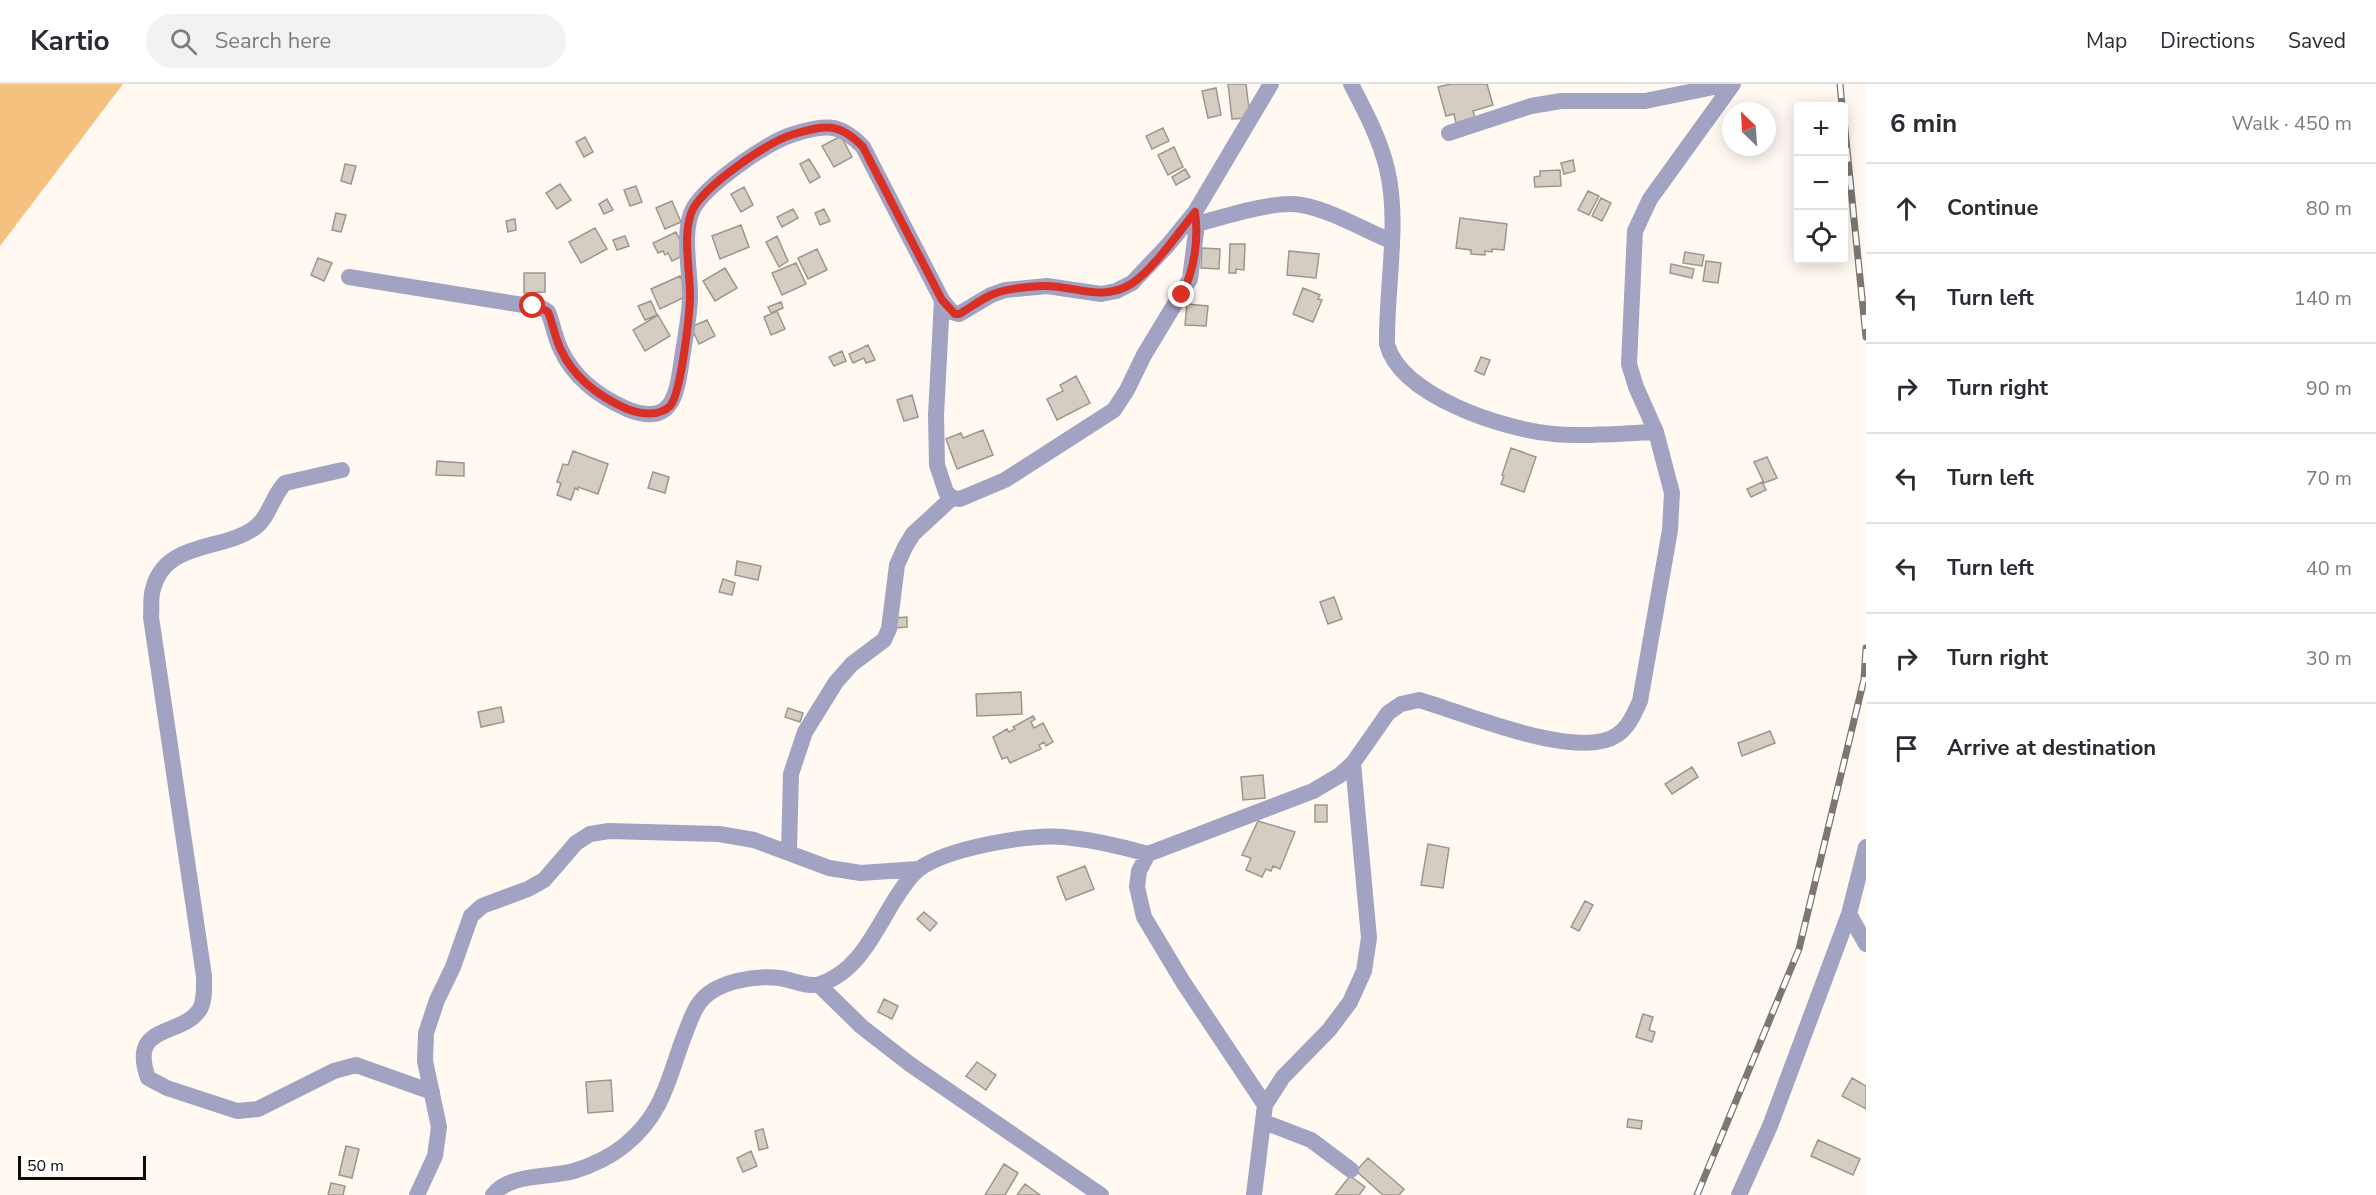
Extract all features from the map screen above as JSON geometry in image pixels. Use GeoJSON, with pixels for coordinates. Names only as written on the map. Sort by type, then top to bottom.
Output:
{"type":"FeatureCollection","features":[{"type":"Feature","properties":{"kind":"street"},"geometry":{"type":"LineString","coordinates":[[350,277],[542,308],[551,320],[562,352],[576,376],[607,399],[641,413],[654,414],[670,406],[677,392],[690,299],[688,227],[693,210],[702,197],[755,152],[781,138],[828,127],[849,132],[863,147],[942,300],[952,312],[959,314],[991,295],[1005,290],[1047,286],[1101,294],[1132,284],[1196,218],[1271,84]]}},
{"type":"Feature","properties":{"kind":"street"},"geometry":{"type":"LineString","coordinates":[[1351,84],[1370,120],[1387,169],[1392,205],[1387,344],[1389,356],[1416,384],[1444,402],[1504,424],[1553,434],[1656,432]]}},
{"type":"Feature","properties":{"kind":"street"},"geometry":{"type":"LineString","coordinates":[[1449,133],[1531,106],[1562,101],[1645,101],[1731,84]]}},
{"type":"Feature","properties":{"kind":"street"},"geometry":{"type":"LineString","coordinates":[[819,985],[842,972],[864,950],[904,886],[918,869],[943,856],[1004,842],[1061,837],[1107,843],[1148,854],[1313,791],[1340,776],[1353,763],[1388,713],[1401,704],[1419,700],[1527,735],[1556,740],[1597,741],[1616,736],[1629,724],[1640,701],[1670,530],[1672,493],[1656,432],[1636,387],[1629,364],[1635,231],[1650,199],[1731,84]]}},
{"type":"Feature","properties":{"kind":"street"},"geometry":{"type":"LineString","coordinates":[[1196,218],[1299,204],[1319,210],[1391,241]]}},
{"type":"Feature","properties":{"kind":"street"},"geometry":{"type":"LineString","coordinates":[[942,300],[936,415],[937,465],[946,492],[952,498],[960,499],[1005,480],[1114,410],[1128,390],[1144,355],[1190,279],[1196,218]]}},
{"type":"Feature","properties":{"kind":"street"},"geometry":{"type":"LineString","coordinates":[[342,470],[285,483],[254,529],[234,538],[182,554],[164,568],[153,589],[151,617],[204,976],[201,1008],[191,1017],[159,1033],[146,1044],[143,1063],[148,1078],[167,1088],[237,1111],[258,1109],[334,1071],[356,1065],[432,1092]]}},
{"type":"Feature","properties":{"kind":"street"},"geometry":{"type":"LineString","coordinates":[[789,851],[791,774],[805,732],[836,682],[852,664],[884,640],[889,629],[897,565],[905,547],[913,534],[952,498]]}},
{"type":"Feature","properties":{"kind":"street"},"geometry":{"type":"LineString","coordinates":[[1254,1195],[1264,1114],[1283,1077],[1329,1030],[1350,1002],[1364,971],[1369,938],[1353,763]]}},
{"type":"Feature","properties":{"kind":"street"},"geometry":{"type":"LineString","coordinates":[[417,1195],[435,1156],[439,1127],[425,1061],[426,1034],[437,1000],[453,966],[471,916],[482,906],[528,889],[544,880],[576,843],[590,834],[609,831],[719,834],[754,840],[789,851],[829,868],[861,873],[918,869]]}},
{"type":"Feature","properties":{"kind":"street"},"geometry":{"type":"LineString","coordinates":[[1739,1195],[1770,1126],[1850,914],[1866,847]]}},
{"type":"Feature","properties":{"kind":"street"},"geometry":{"type":"LineString","coordinates":[[1148,854],[1139,871],[1137,887],[1144,917],[1264,1114],[1311,1140],[1351,1170]]}},
{"type":"Feature","properties":{"kind":"street"},"geometry":{"type":"LineString","coordinates":[[1850,914],[1866,944]]}},
{"type":"Feature","properties":{"kind":"street"},"geometry":{"type":"LineString","coordinates":[[493,1195],[508,1184],[520,1180],[576,1171],[624,1146],[640,1132],[658,1109],[700,1001],[713,990],[759,978],[779,978],[819,985],[862,1027],[911,1065],[1101,1195]]}},
{"type":"Feature","properties":{"kind":"shaded area"},"geometry":{"type":"Polygon","coordinates":[[[0,84],[123,84],[0,246],[0,84]]]}},
{"type":"Feature","properties":{"kind":"building"},"geometry":{"type":"Polygon","coordinates":[[[1228,84],[1246,84],[1250,118],[1232,119],[1228,84]]]}},
{"type":"Feature","properties":{"kind":"building"},"geometry":{"type":"Polygon","coordinates":[[[1451,84],[1487,84],[1493,105],[1473,111],[1475,117],[1456,123],[1454,114],[1446,116],[1438,87],[1451,84]]]}},
{"type":"Feature","properties":{"kind":"building"},"geometry":{"type":"Polygon","coordinates":[[[1216,88],[1221,115],[1208,118],[1202,91],[1216,88]]]}},
{"type":"Feature","properties":{"kind":"building"},"geometry":{"type":"Polygon","coordinates":[[[1163,128],[1169,141],[1152,149],[1146,136],[1163,128]]]}},
{"type":"Feature","properties":{"kind":"building"},"geometry":{"type":"Polygon","coordinates":[[[841,136],[852,157],[834,167],[822,146],[841,136]]]}},
{"type":"Feature","properties":{"kind":"building"},"geometry":{"type":"Polygon","coordinates":[[[585,137],[593,152],[584,157],[576,142],[585,137]]]}},
{"type":"Feature","properties":{"kind":"building"},"geometry":{"type":"Polygon","coordinates":[[[1174,147],[1183,167],[1168,175],[1158,155],[1174,147]]]}},
{"type":"Feature","properties":{"kind":"building"},"geometry":{"type":"Polygon","coordinates":[[[809,159],[820,177],[810,183],[800,164],[809,159]]]}},
{"type":"Feature","properties":{"kind":"building"},"geometry":{"type":"Polygon","coordinates":[[[1573,160],[1575,171],[1564,174],[1561,163],[1573,160]]]}},
{"type":"Feature","properties":{"kind":"building"},"geometry":{"type":"Polygon","coordinates":[[[345,164],[356,166],[351,184],[341,181],[345,164]]]}},
{"type":"Feature","properties":{"kind":"building"},"geometry":{"type":"Polygon","coordinates":[[[1185,169],[1190,177],[1176,185],[1172,177],[1185,169]]]}},
{"type":"Feature","properties":{"kind":"building"},"geometry":{"type":"Polygon","coordinates":[[[1560,170],[1561,186],[1535,187],[1534,177],[1540,176],[1540,171],[1560,170]]]}},
{"type":"Feature","properties":{"kind":"building"},"geometry":{"type":"Polygon","coordinates":[[[560,184],[571,200],[557,209],[546,193],[560,184]]]}},
{"type":"Feature","properties":{"kind":"building"},"geometry":{"type":"Polygon","coordinates":[[[636,186],[642,202],[630,206],[624,190],[636,186]]]}},
{"type":"Feature","properties":{"kind":"building"},"geometry":{"type":"Polygon","coordinates":[[[744,187],[753,205],[741,212],[731,194],[744,187]]]}},
{"type":"Feature","properties":{"kind":"building"},"geometry":{"type":"Polygon","coordinates":[[[1588,191],[1599,196],[1589,215],[1578,210],[1588,191]]]}},
{"type":"Feature","properties":{"kind":"building"},"geometry":{"type":"Polygon","coordinates":[[[1601,198],[1611,203],[1602,221],[1592,216],[1601,198]]]}},
{"type":"Feature","properties":{"kind":"building"},"geometry":{"type":"Polygon","coordinates":[[[607,199],[613,210],[604,214],[599,204],[607,199]]]}},
{"type":"Feature","properties":{"kind":"building"},"geometry":{"type":"Polygon","coordinates":[[[672,201],[681,222],[665,229],[656,208],[672,201]]]}},
{"type":"Feature","properties":{"kind":"building"},"geometry":{"type":"Polygon","coordinates":[[[793,209],[798,218],[782,227],[777,217],[793,209]]]}},
{"type":"Feature","properties":{"kind":"building"},"geometry":{"type":"Polygon","coordinates":[[[824,209],[830,221],[820,225],[815,213],[824,209]]]}},
{"type":"Feature","properties":{"kind":"building"},"geometry":{"type":"Polygon","coordinates":[[[336,213],[346,215],[341,232],[332,230],[336,213]]]}},
{"type":"Feature","properties":{"kind":"building"},"geometry":{"type":"Polygon","coordinates":[[[1460,218],[1507,224],[1504,250],[1492,249],[1492,252],[1485,251],[1485,255],[1471,254],[1471,250],[1456,248],[1460,218]]]}},
{"type":"Feature","properties":{"kind":"building"},"geometry":{"type":"Polygon","coordinates":[[[515,219],[516,230],[508,232],[506,221],[515,219]]]}},
{"type":"Feature","properties":{"kind":"building"},"geometry":{"type":"Polygon","coordinates":[[[741,225],[749,247],[720,259],[712,236],[741,225]]]}},
{"type":"Feature","properties":{"kind":"building"},"geometry":{"type":"Polygon","coordinates":[[[595,228],[607,249],[581,263],[569,242],[595,228]]]}},
{"type":"Feature","properties":{"kind":"building"},"geometry":{"type":"Polygon","coordinates":[[[676,232],[687,254],[672,261],[668,253],[665,255],[663,251],[658,253],[653,243],[676,232]]]}},
{"type":"Feature","properties":{"kind":"building"},"geometry":{"type":"Polygon","coordinates":[[[625,236],[629,246],[617,250],[613,240],[625,236]]]}},
{"type":"Feature","properties":{"kind":"building"},"geometry":{"type":"Polygon","coordinates":[[[777,236],[788,261],[779,267],[766,242],[777,236]]]}},
{"type":"Feature","properties":{"kind":"building"},"geometry":{"type":"Polygon","coordinates":[[[1230,244],[1245,244],[1244,270],[1236,269],[1236,273],[1229,273],[1230,244]]]}},
{"type":"Feature","properties":{"kind":"building"},"geometry":{"type":"Polygon","coordinates":[[[1202,248],[1220,249],[1219,269],[1201,268],[1202,248]]]}},
{"type":"Feature","properties":{"kind":"building"},"geometry":{"type":"Polygon","coordinates":[[[817,249],[827,270],[808,279],[798,258],[817,249]]]}},
{"type":"Feature","properties":{"kind":"building"},"geometry":{"type":"Polygon","coordinates":[[[1289,251],[1319,254],[1316,278],[1287,275],[1289,251]]]}},
{"type":"Feature","properties":{"kind":"building"},"geometry":{"type":"Polygon","coordinates":[[[1685,252],[1704,255],[1702,266],[1683,263],[1685,252]]]}},
{"type":"Feature","properties":{"kind":"building"},"geometry":{"type":"Polygon","coordinates":[[[318,258],[332,263],[324,281],[311,275],[318,258]]]}},
{"type":"Feature","properties":{"kind":"building"},"geometry":{"type":"Polygon","coordinates":[[[1706,261],[1721,263],[1718,283],[1703,281],[1706,261]]]}},
{"type":"Feature","properties":{"kind":"building"},"geometry":{"type":"Polygon","coordinates":[[[796,263],[806,284],[782,295],[772,273],[796,263]]]}},
{"type":"Feature","properties":{"kind":"building"},"geometry":{"type":"Polygon","coordinates":[[[1671,264],[1694,269],[1692,278],[1670,273],[1671,264]]]}},
{"type":"Feature","properties":{"kind":"building"},"geometry":{"type":"Polygon","coordinates":[[[725,268],[737,288],[715,301],[703,281],[725,268]]]}},
{"type":"Feature","properties":{"kind":"building"},"geometry":{"type":"Polygon","coordinates":[[[524,273],[545,273],[545,292],[524,293],[524,273]]]}},
{"type":"Feature","properties":{"kind":"building"},"geometry":{"type":"Polygon","coordinates":[[[680,276],[689,295],[660,309],[651,289],[680,276]]]}},
{"type":"Feature","properties":{"kind":"building"},"geometry":{"type":"Polygon","coordinates":[[[1303,288],[1320,295],[1318,299],[1322,300],[1313,322],[1293,314],[1303,288]]]}},
{"type":"Feature","properties":{"kind":"building"},"geometry":{"type":"Polygon","coordinates":[[[651,301],[657,315],[645,320],[638,306],[651,301]]]}},
{"type":"Feature","properties":{"kind":"building"},"geometry":{"type":"Polygon","coordinates":[[[781,302],[783,308],[771,313],[768,307],[781,302]]]}},
{"type":"Feature","properties":{"kind":"building"},"geometry":{"type":"Polygon","coordinates":[[[1187,304],[1208,306],[1206,326],[1185,325],[1187,304]]]}},
{"type":"Feature","properties":{"kind":"building"},"geometry":{"type":"Polygon","coordinates":[[[777,311],[785,329],[771,335],[764,317],[777,311]]]}},
{"type":"Feature","properties":{"kind":"building"},"geometry":{"type":"Polygon","coordinates":[[[658,315],[670,336],[645,351],[633,330],[658,315]]]}},
{"type":"Feature","properties":{"kind":"building"},"geometry":{"type":"Polygon","coordinates":[[[707,320],[715,336],[699,344],[691,327],[707,320]]]}},
{"type":"Feature","properties":{"kind":"building"},"geometry":{"type":"Polygon","coordinates":[[[868,345],[875,360],[866,363],[864,358],[853,363],[849,354],[868,345]]]}},
{"type":"Feature","properties":{"kind":"building"},"geometry":{"type":"Polygon","coordinates":[[[842,351],[846,361],[834,366],[829,357],[842,351]]]}},
{"type":"Feature","properties":{"kind":"building"},"geometry":{"type":"Polygon","coordinates":[[[1481,357],[1490,360],[1484,375],[1475,371],[1481,357]]]}},
{"type":"Feature","properties":{"kind":"building"},"geometry":{"type":"Polygon","coordinates":[[[1076,376],[1090,403],[1057,420],[1047,399],[1063,391],[1060,385],[1076,376]]]}},
{"type":"Feature","properties":{"kind":"building"},"geometry":{"type":"Polygon","coordinates":[[[912,395],[918,417],[904,421],[897,400],[912,395]]]}},
{"type":"Feature","properties":{"kind":"building"},"geometry":{"type":"Polygon","coordinates":[[[983,430],[993,455],[957,469],[946,439],[961,433],[963,438],[983,430]]]}},
{"type":"Feature","properties":{"kind":"building"},"geometry":{"type":"Polygon","coordinates":[[[1511,448],[1536,457],[1524,492],[1501,484],[1511,448]]]}},
{"type":"Feature","properties":{"kind":"building"},"geometry":{"type":"Polygon","coordinates":[[[573,451],[608,464],[598,494],[578,487],[578,490],[575,488],[571,500],[557,495],[561,483],[557,482],[563,464],[568,465],[573,451]]]}},
{"type":"Feature","properties":{"kind":"building"},"geometry":{"type":"Polygon","coordinates":[[[1767,457],[1777,478],[1764,483],[1754,462],[1767,457]]]}},
{"type":"Feature","properties":{"kind":"building"},"geometry":{"type":"Polygon","coordinates":[[[437,461],[464,463],[464,476],[436,475],[437,461]]]}},
{"type":"Feature","properties":{"kind":"building"},"geometry":{"type":"Polygon","coordinates":[[[653,472],[669,477],[665,493],[648,488],[653,472]]]}},
{"type":"Feature","properties":{"kind":"building"},"geometry":{"type":"Polygon","coordinates":[[[1762,482],[1766,490],[1751,497],[1747,489],[1762,482]]]}},
{"type":"Feature","properties":{"kind":"building"},"geometry":{"type":"Polygon","coordinates":[[[737,561],[761,566],[758,580],[735,575],[737,561]]]}},
{"type":"Feature","properties":{"kind":"building"},"geometry":{"type":"Polygon","coordinates":[[[723,579],[735,583],[732,595],[719,592],[723,579]]]}},
{"type":"Feature","properties":{"kind":"building"},"geometry":{"type":"Polygon","coordinates":[[[1334,597],[1342,619],[1328,624],[1320,602],[1334,597]]]}},
{"type":"Feature","properties":{"kind":"building"},"geometry":{"type":"Polygon","coordinates":[[[907,617],[907,627],[895,628],[895,618],[907,617]]]}},
{"type":"Feature","properties":{"kind":"building"},"geometry":{"type":"Polygon","coordinates":[[[1021,692],[1022,714],[977,716],[976,694],[1021,692]]]}},
{"type":"Feature","properties":{"kind":"building"},"geometry":{"type":"Polygon","coordinates":[[[501,707],[504,722],[481,727],[478,712],[501,707]]]}},
{"type":"Feature","properties":{"kind":"building"},"geometry":{"type":"Polygon","coordinates":[[[788,708],[803,713],[800,722],[785,717],[788,708]]]}},
{"type":"Feature","properties":{"kind":"building"},"geometry":{"type":"Polygon","coordinates":[[[1033,716],[1035,719],[1031,722],[1034,728],[1043,723],[1053,742],[1046,746],[1044,742],[1039,745],[1041,749],[1010,763],[1007,757],[1002,759],[993,737],[1007,729],[1009,732],[1015,729],[1013,727],[1033,716]]]}},
{"type":"Feature","properties":{"kind":"building"},"geometry":{"type":"Polygon","coordinates":[[[1770,731],[1775,743],[1742,756],[1738,743],[1770,731]]]}},
{"type":"Feature","properties":{"kind":"building"},"geometry":{"type":"Polygon","coordinates":[[[1692,767],[1698,777],[1672,794],[1665,784],[1692,767]]]}},
{"type":"Feature","properties":{"kind":"building"},"geometry":{"type":"Polygon","coordinates":[[[1263,775],[1265,798],[1243,800],[1241,777],[1263,775]]]}},
{"type":"Feature","properties":{"kind":"building"},"geometry":{"type":"Polygon","coordinates":[[[1315,805],[1327,805],[1327,822],[1315,822],[1315,805]]]}},
{"type":"Feature","properties":{"kind":"building"},"geometry":{"type":"Polygon","coordinates":[[[1258,821],[1295,832],[1280,869],[1273,866],[1271,871],[1266,869],[1262,877],[1246,870],[1251,858],[1242,855],[1258,821]]]}},
{"type":"Feature","properties":{"kind":"building"},"geometry":{"type":"Polygon","coordinates":[[[1428,844],[1449,848],[1443,888],[1421,885],[1428,844]]]}},
{"type":"Feature","properties":{"kind":"building"},"geometry":{"type":"Polygon","coordinates":[[[1085,866],[1094,889],[1066,900],[1057,877],[1085,866]]]}},
{"type":"Feature","properties":{"kind":"building"},"geometry":{"type":"Polygon","coordinates":[[[1585,901],[1593,905],[1579,931],[1571,927],[1585,901]]]}},
{"type":"Feature","properties":{"kind":"building"},"geometry":{"type":"Polygon","coordinates":[[[924,912],[937,923],[930,931],[917,919],[924,912]]]}},
{"type":"Feature","properties":{"kind":"building"},"geometry":{"type":"Polygon","coordinates":[[[884,999],[898,1006],[892,1019],[878,1012],[884,999]]]}},
{"type":"Feature","properties":{"kind":"building"},"geometry":{"type":"Polygon","coordinates":[[[1643,1014],[1653,1017],[1649,1030],[1655,1032],[1652,1042],[1636,1037],[1643,1014]]]}},
{"type":"Feature","properties":{"kind":"building"},"geometry":{"type":"Polygon","coordinates":[[[977,1062],[996,1075],[986,1090],[966,1076],[977,1062]]]}},
{"type":"Feature","properties":{"kind":"building"},"geometry":{"type":"Polygon","coordinates":[[[1852,1078],[1866,1086],[1866,1109],[1842,1096],[1852,1078]]]}},
{"type":"Feature","properties":{"kind":"building"},"geometry":{"type":"Polygon","coordinates":[[[611,1080],[613,1111],[588,1113],[586,1082],[611,1080]]]}},
{"type":"Feature","properties":{"kind":"building"},"geometry":{"type":"Polygon","coordinates":[[[1628,1119],[1642,1121],[1641,1129],[1627,1127],[1628,1119]]]}},
{"type":"Feature","properties":{"kind":"building"},"geometry":{"type":"Polygon","coordinates":[[[763,1129],[768,1148],[759,1150],[755,1131],[763,1129]]]}},
{"type":"Feature","properties":{"kind":"building"},"geometry":{"type":"Polygon","coordinates":[[[1818,1140],[1860,1159],[1853,1175],[1811,1156],[1818,1140]]]}},
{"type":"Feature","properties":{"kind":"building"},"geometry":{"type":"Polygon","coordinates":[[[346,1146],[359,1149],[352,1178],[339,1175],[346,1146]]]}},
{"type":"Feature","properties":{"kind":"building"},"geometry":{"type":"Polygon","coordinates":[[[751,1151],[757,1166],[743,1172],[737,1158],[751,1151]]]}},
{"type":"Feature","properties":{"kind":"building"},"geometry":{"type":"Polygon","coordinates":[[[1368,1158],[1404,1189],[1399,1195],[1383,1195],[1356,1171],[1368,1158]]]}},
{"type":"Feature","properties":{"kind":"building"},"geometry":{"type":"Polygon","coordinates":[[[1004,1164],[1018,1173],[1005,1195],[985,1195],[1004,1164]]]}},
{"type":"Feature","properties":{"kind":"building"},"geometry":{"type":"Polygon","coordinates":[[[1350,1176],[1365,1187],[1359,1195],[1335,1195],[1350,1176]]]}},
{"type":"Feature","properties":{"kind":"building"},"geometry":{"type":"Polygon","coordinates":[[[331,1183],[345,1186],[343,1195],[328,1195],[331,1183]]]}},
{"type":"Feature","properties":{"kind":"building"},"geometry":{"type":"Polygon","coordinates":[[[1025,1184],[1040,1195],[1017,1195],[1025,1184]]]}},
{"type":"Feature","properties":{"kind":"railway"},"geometry":{"type":"LineString","coordinates":[[1840,84],[1842,102]]}},
{"type":"Feature","properties":{"kind":"railway"},"geometry":{"type":"LineString","coordinates":[[1848,156],[1866,337]]}},
{"type":"Feature","properties":{"kind":"railway"},"geometry":{"type":"LineString","coordinates":[[1697,1195],[1799,949],[1864,679],[1866,648]]}},
{"type":"Feature","properties":{"kind":"route"},"geometry":{"type":"LineString","coordinates":[[533,306],[548,312],[555,336],[576,376],[607,399],[641,413],[654,414],[670,406],[677,392],[690,299],[688,227],[693,210],[702,197],[755,152],[781,138],[828,127],[849,132],[863,147],[942,300],[955,314],[1005,290],[1047,286],[1101,294],[1116,291],[1132,284],[1195,212],[1197,224],[1194,258],[1190,279],[1182,295]]}}]}
